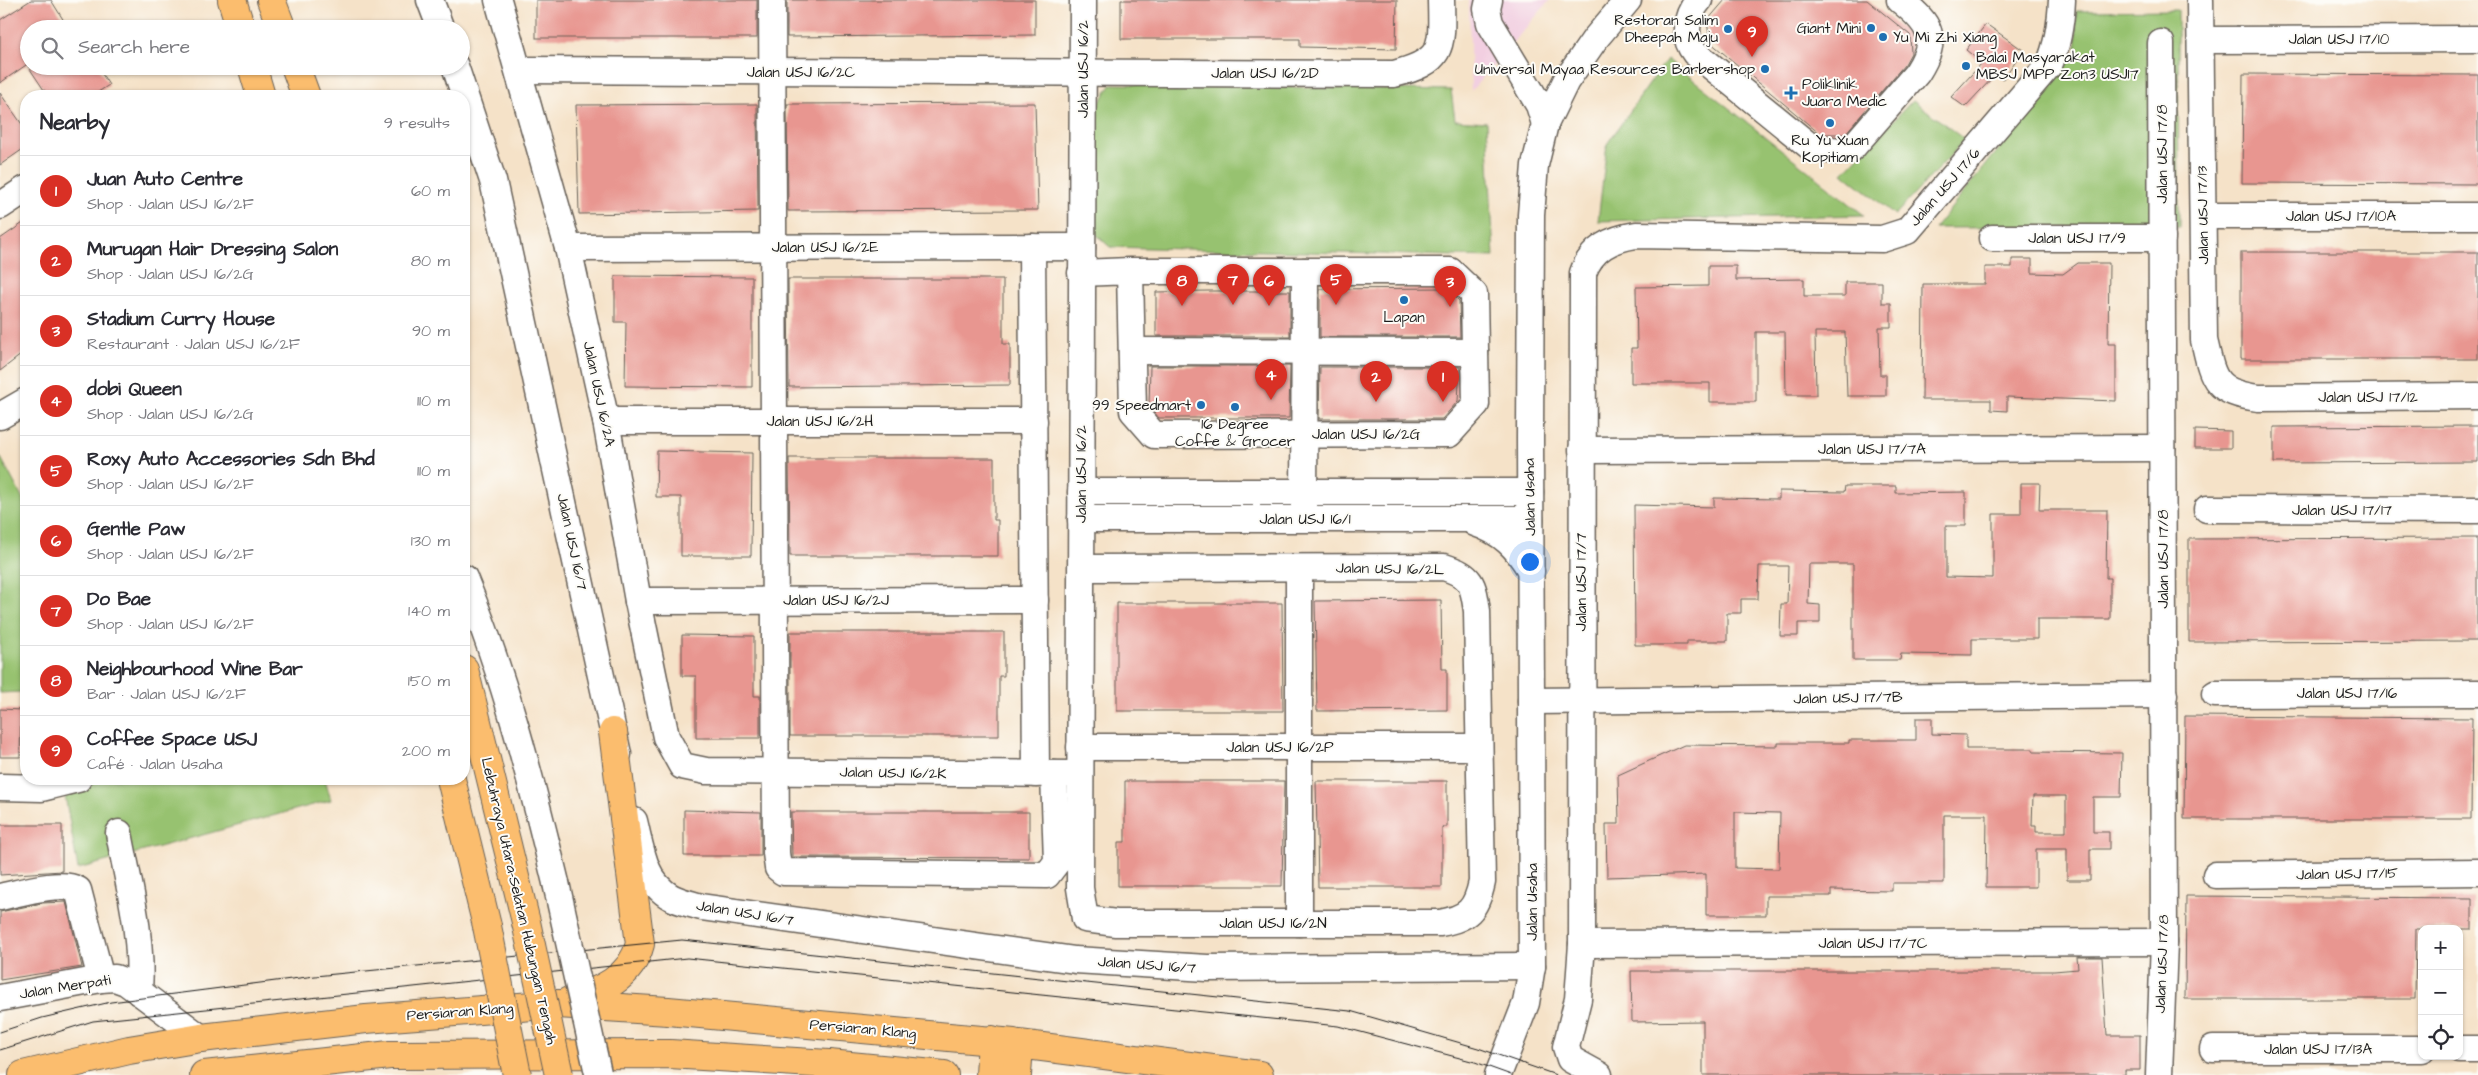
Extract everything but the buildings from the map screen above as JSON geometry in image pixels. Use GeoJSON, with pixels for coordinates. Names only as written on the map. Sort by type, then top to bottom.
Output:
{"type":"FeatureCollection","features":[{"type":"Feature","properties":{"kind":"main road"},"geometry":{"type":"LineString","coordinates":[[232,0],[238,20]]}},
{"type":"Feature","properties":{"kind":"main road"},"geometry":{"type":"LineString","coordinates":[[271,0],[279,20]]}},
{"type":"Feature","properties":{"kind":"main road"},"geometry":{"type":"LineString","coordinates":[[255,75],[259,90]]}},
{"type":"Feature","properties":{"kind":"main road"},"geometry":{"type":"LineString","coordinates":[[298,75],[304,90]]}},
{"type":"Feature","properties":{"kind":"main road","name":"Lebuhraya Utara–Selatan Hubungan Tengah"},"geometry":{"type":"LineString","coordinates":[[470,693],[526,922],[559,1075]]}},
{"type":"Feature","properties":{"kind":"main road"},"geometry":{"type":"LineString","coordinates":[[558,1004],[606,987],[628,970],[636,958],[640,944],[613,732]]}},
{"type":"Feature","properties":{"kind":"main road"},"geometry":{"type":"LineString","coordinates":[[452,785],[487,926],[518,1075]]}},
{"type":"Feature","properties":{"kind":"main road","name":"Persiaran Klang"},"geometry":{"type":"LineString","coordinates":[[23,1075],[129,1050],[201,1038],[366,1019],[558,1004],[668,1011],[992,1040],[1259,1075]]}},
{"type":"Feature","properties":{"kind":"main road"},"geometry":{"type":"LineString","coordinates":[[990,1075],[992,1040]]}},
{"type":"Feature","properties":{"kind":"main road"},"geometry":{"type":"LineString","coordinates":[[1017,1075],[1019,1044]]}},
{"type":"Feature","properties":{"kind":"main road"},"geometry":{"type":"LineString","coordinates":[[204,1075],[390,1054],[670,1054],[829,1064],[944,1075]]}},
{"type":"Feature","properties":{"kind":"main road"},"geometry":{"type":"LineString","coordinates":[[829,1064],[865,1075]]}},
{"type":"Feature","properties":{"kind":"street"},"geometry":{"type":"LineString","coordinates":[[430,0],[438,20]]}},
{"type":"Feature","properties":{"kind":"street","name":"Jalan USJ 16/2A"},"geometry":{"type":"LineString","coordinates":[[498,0],[568,248],[606,421],[638,601],[666,738],[682,766],[706,771]]}},
{"type":"Feature","properties":{"kind":"street"},"geometry":{"type":"LineString","coordinates":[[772,0],[776,853],[778,868],[783,872],[1047,875],[1057,862],[1045,774],[1035,600],[1032,247]]}},
{"type":"Feature","properties":{"kind":"street","name":"Jalan USJ 16/2"},"geometry":{"type":"LineString","coordinates":[[1080,888],[1083,0]]}},
{"type":"Feature","properties":{"kind":"street","name":"Jalan USJ 16/2D"},"geometry":{"type":"LineString","coordinates":[[1083,72],[1394,74],[1408,70],[1431,59],[1439,49],[1442,37],[1441,0]]}},
{"type":"Feature","properties":{"kind":"street"},"geometry":{"type":"LineString","coordinates":[[1489,0],[1487,9],[1490,23],[1539,105],[1545,124]]}},
{"type":"Feature","properties":{"kind":"street","name":"Jalan Usaha"},"geometry":{"type":"LineString","coordinates":[[1498,1075],[1526,1002],[1532,966],[1530,214],[1535,165],[1545,124],[1566,81],[1595,39],[1628,0]]}},
{"type":"Feature","properties":{"kind":"street"},"geometry":{"type":"LineString","coordinates":[[1699,0],[1692,8],[1688,20],[1688,45],[1695,53],[1812,148],[1840,151],[1852,148],[1925,60],[1929,33],[1925,21],[1900,0]]}},
{"type":"Feature","properties":{"kind":"street","name":"Jalan USJ 17/6"},"geometry":{"type":"LineString","coordinates":[[1620,238],[1636,235],[1882,239],[1907,231],[2049,65],[2055,52],[2061,23],[2062,0]]}},
{"type":"Feature","properties":{"kind":"street","name":"Jalan USJ 17/13"},"geometry":{"type":"LineString","coordinates":[[2200,0],[2204,340],[2211,372],[2225,390],[2258,398]]}},
{"type":"Feature","properties":{"kind":"street","name":"Jalan USJ 17/10"},"geometry":{"type":"LineString","coordinates":[[2201,40],[2478,39]]}},
{"type":"Feature","properties":{"kind":"street","name":"Jalan USJ 17/8"},"geometry":{"type":"LineString","coordinates":[[2158,1075],[2164,942],[2161,43]]}},
{"type":"Feature","properties":{"kind":"street","name":"Jalan USJ 16/2C"},"geometry":{"type":"LineString","coordinates":[[519,70],[773,73],[1083,72]]}},
{"type":"Feature","properties":{"kind":"street","name":"Jalan USJ 16/7"},"geometry":{"type":"LineString","coordinates":[[458,75],[463,90]]}},
{"type":"Feature","properties":{"kind":"street","name":"Jalan USJ 16/7"},"geometry":{"type":"LineString","coordinates":[[470,110],[494,181],[613,732],[645,865],[658,888],[673,898],[701,907],[1074,960],[1207,968],[1532,966]]}},
{"type":"Feature","properties":{"kind":"street"},"geometry":{"type":"LineString","coordinates":[[0,206],[20,193]]}},
{"type":"Feature","properties":{"kind":"street","name":"Jalan USJ 17/10A"},"geometry":{"type":"LineString","coordinates":[[2204,216],[2478,216]]}},
{"type":"Feature","properties":{"kind":"street","name":"Jalan USJ 17/7"},"geometry":{"type":"LineString","coordinates":[[1582,944],[1583,273],[1588,259],[1607,242],[1620,238]]}},
{"type":"Feature","properties":{"kind":"street","name":"Jalan USJ 17/9"},"geometry":{"type":"LineString","coordinates":[[1992,238],[2162,238]]}},
{"type":"Feature","properties":{"kind":"street","name":"Jalan USJ 16/2E"},"geometry":{"type":"LineString","coordinates":[[568,248],[1082,247]]}},
{"type":"Feature","properties":{"kind":"street","name":"Jalan USJ 16/2G"},"geometry":{"type":"LineString","coordinates":[[1130,272],[1133,411],[1154,435],[1449,434],[1476,404],[1475,352]]}},
{"type":"Feature","properties":{"kind":"street"},"geometry":{"type":"LineString","coordinates":[[1304,519],[1305,272]]}},
{"type":"Feature","properties":{"kind":"street"},"geometry":{"type":"LineString","coordinates":[[1081,273],[1450,272],[1474,294],[1475,352],[1132,351]]}},
{"type":"Feature","properties":{"kind":"street","name":"Jalan USJ 17/12"},"geometry":{"type":"LineString","coordinates":[[2258,398],[2478,396]]}},
{"type":"Feature","properties":{"kind":"street"},"geometry":{"type":"LineString","coordinates":[[0,416],[20,405]]}},
{"type":"Feature","properties":{"kind":"street","name":"Jalan USJ 16/2H"},"geometry":{"type":"LineString","coordinates":[[606,421],[1034,421]]}},
{"type":"Feature","properties":{"kind":"street"},"geometry":{"type":"LineString","coordinates":[[1460,492],[1484,487],[1515,470],[1530,439]]}},
{"type":"Feature","properties":{"kind":"street","name":"Jalan USJ 17/7A"},"geometry":{"type":"LineString","coordinates":[[1582,450],[2162,448]]}},
{"type":"Feature","properties":{"kind":"street","name":"Jalan USJ 16/1"},"geometry":{"type":"LineString","coordinates":[[1081,492],[1530,492]]}},
{"type":"Feature","properties":{"kind":"street","name":"Jalan USJ 17/17"},"geometry":{"type":"LineString","coordinates":[[2207,510],[2478,510]]}},
{"type":"Feature","properties":{"kind":"street","name":"Jalan USJ 16/1"},"geometry":{"type":"LineString","coordinates":[[1081,519],[1530,519]]}},
{"type":"Feature","properties":{"kind":"street"},"geometry":{"type":"LineString","coordinates":[[1464,519],[1492,529],[1506,538],[1521,554],[1532,571]]}},
{"type":"Feature","properties":{"kind":"street","name":"Jalan USJ 16/2L"},"geometry":{"type":"LineString","coordinates":[[1081,568],[1444,567],[1463,573],[1474,587],[1477,611],[1482,882],[1480,894]]}},
{"type":"Feature","properties":{"kind":"street"},"geometry":{"type":"LineString","coordinates":[[1299,568],[1299,923]]}},
{"type":"Feature","properties":{"kind":"street"},"geometry":{"type":"LineString","coordinates":[[470,592],[483,622],[519,737],[556,883],[598,1074]]}},
{"type":"Feature","properties":{"kind":"street","name":"Jalan USJ 16/2J"},"geometry":{"type":"LineString","coordinates":[[638,601],[1035,600]]}},
{"type":"Feature","properties":{"kind":"street","name":"Jalan USJ 17/16"},"geometry":{"type":"LineString","coordinates":[[2215,694],[2478,693]]}},
{"type":"Feature","properties":{"kind":"street","name":"Jalan USJ 17/7B"},"geometry":{"type":"LineString","coordinates":[[1532,701],[2164,696]]}},
{"type":"Feature","properties":{"kind":"street","name":"Jalan USJ 16/2P"},"geometry":{"type":"LineString","coordinates":[[1080,747],[1479,747]]}},
{"type":"Feature","properties":{"kind":"street","name":"Jalan USJ 16/2K"},"geometry":{"type":"LineString","coordinates":[[706,771],[1080,774]]}},
{"type":"Feature","properties":{"kind":"street"},"geometry":{"type":"LineString","coordinates":[[0,787],[42,788],[54,785]]}},
{"type":"Feature","properties":{"kind":"street"},"geometry":{"type":"LineString","coordinates":[[119,833],[138,932],[139,992]]}},
{"type":"Feature","properties":{"kind":"street","name":"Jalan USJ 17/15"},"geometry":{"type":"LineString","coordinates":[[2216,875],[2478,872]]}},
{"type":"Feature","properties":{"kind":"street"},"geometry":{"type":"LineString","coordinates":[[0,897],[52,887],[70,886],[78,890],[101,979]]}},
{"type":"Feature","properties":{"kind":"street","name":"Jalan USJ 16/2N"},"geometry":{"type":"LineString","coordinates":[[1080,888],[1084,920],[1116,923],[1440,923],[1466,916],[1480,894]]}},
{"type":"Feature","properties":{"kind":"street","name":"Jalan USJ 17/7C"},"geometry":{"type":"LineString","coordinates":[[1582,944],[2164,942]]}},
{"type":"Feature","properties":{"kind":"street"},"geometry":{"type":"LineString","coordinates":[[1582,944],[1578,999],[1566,1047],[1570,1059],[1599,1075]]}},
{"type":"Feature","properties":{"kind":"street","name":"Jalan Merpati"},"geometry":{"type":"LineString","coordinates":[[0,998],[115,978],[126,982],[201,1038]]}},
{"type":"Feature","properties":{"kind":"street","name":"Jalan USJ 17/13A"},"geometry":{"type":"LineString","coordinates":[[2213,1049],[2418,1049]]}},
{"type":"Feature","properties":{"kind":"street"},"geometry":{"type":"LineString","coordinates":[[2463,1049],[2478,1049]]}},
{"type":"Feature","properties":{"kind":"shaded area"},"geometry":{"type":"Polygon","coordinates":[[[1469,0],[1550,0],[1471,91],[1469,0]]]}},
{"type":"Feature","properties":{"kind":"green space"},"geometry":{"type":"Polygon","coordinates":[[[2178,10],[2179,227],[1935,228],[2077,53],[2076,11],[2178,10]]]}},
{"type":"Feature","properties":{"kind":"green space"},"geometry":{"type":"Polygon","coordinates":[[[1667,59],[1864,215],[1598,221],[1607,144],[1667,59]]]}},
{"type":"Feature","properties":{"kind":"green space"},"geometry":{"type":"Polygon","coordinates":[[[1112,84],[1451,90],[1455,120],[1487,122],[1494,257],[1110,247],[1090,229],[1093,112],[1112,84]]]}},
{"type":"Feature","properties":{"kind":"green space"},"geometry":{"type":"Polygon","coordinates":[[[1913,100],[1965,140],[1895,215],[1843,173],[1913,100]]]}},
{"type":"Feature","properties":{"kind":"green space"},"geometry":{"type":"Polygon","coordinates":[[[0,456],[20,494],[20,692],[0,693],[0,456]]]}},
{"type":"Feature","properties":{"kind":"green space"},"geometry":{"type":"Polygon","coordinates":[[[76,785],[327,785],[331,800],[78,869],[64,790],[76,785]]]}},
{"type":"Feature","properties":{"kind":"tram line"},"geometry":{"type":"LineString","coordinates":[[0,1032],[42,1018],[111,1002],[315,976],[682,940],[1350,1011],[1478,1048],[1556,1075]]}},
{"type":"Feature","properties":{"kind":"tram line"},"geometry":{"type":"LineString","coordinates":[[0,1050],[93,1021],[687,958],[1338,1026],[1475,1062],[1511,1075]]}},
{"type":"Feature","properties":{"kind":"place","name":"Giant Mini"},"geometry":{"type":"Point","coordinates":[1871,28]}},
{"type":"Feature","properties":{"kind":"place","name":"Restoran Salim Dheepah Maju"},"geometry":{"type":"Point","coordinates":[1728,29]}},
{"type":"Feature","properties":{"kind":"place","name":"Yu Mi Zhi Xiang"},"geometry":{"type":"Point","coordinates":[1883,37]}},
{"type":"Feature","properties":{"kind":"place","name":"Coffee Space USJ"},"geometry":{"type":"Point","coordinates":[1752,57]}},
{"type":"Feature","properties":{"kind":"place","name":"Balai Masyarakat MBSJ MPP Zon3 USJ17"},"geometry":{"type":"Point","coordinates":[1966,66]}},
{"type":"Feature","properties":{"kind":"place","name":"Universal Mayaa Resources Barbershop"},"geometry":{"type":"Point","coordinates":[1765,69]}},
{"type":"Feature","properties":{"kind":"place","name":"Poliklinik Juara Medic"},"geometry":{"type":"Point","coordinates":[1791,93]}},
{"type":"Feature","properties":{"kind":"place","name":"Ru Yu Xuan Kopitiam"},"geometry":{"type":"Point","coordinates":[1830,123]}},
{"type":"Feature","properties":{"kind":"place","name":"Lapan"},"geometry":{"type":"Point","coordinates":[1404,300]}},
{"type":"Feature","properties":{"kind":"place","name":"Do Bae"},"geometry":{"type":"Point","coordinates":[1233,305]}},
{"type":"Feature","properties":{"kind":"place","name":"Roxy Auto Accessories Sdn Bhd"},"geometry":{"type":"Point","coordinates":[1336,305]}},
{"type":"Feature","properties":{"kind":"place","name":"Neighbourhood Wine Bar"},"geometry":{"type":"Point","coordinates":[1182,306]}},
{"type":"Feature","properties":{"kind":"place","name":"Gentle Paw"},"geometry":{"type":"Point","coordinates":[1269,306]}},
{"type":"Feature","properties":{"kind":"place","name":"Stadium Curry House"},"geometry":{"type":"Point","coordinates":[1450,307]}},
{"type":"Feature","properties":{"kind":"place","name":"dobi Queen"},"geometry":{"type":"Point","coordinates":[1271,400]}},
{"type":"Feature","properties":{"kind":"place","name":"Murugan Hair Dressing Salon"},"geometry":{"type":"Point","coordinates":[1376,402]}},
{"type":"Feature","properties":{"kind":"place","name":"Juan Auto Centre"},"geometry":{"type":"Point","coordinates":[1443,402]}},
{"type":"Feature","properties":{"kind":"place","name":"99 Speedmart"},"geometry":{"type":"Point","coordinates":[1201,405]}},
{"type":"Feature","properties":{"kind":"place","name":"16 Degree Coffe & Grocer"},"geometry":{"type":"Point","coordinates":[1235,407]}}]}
